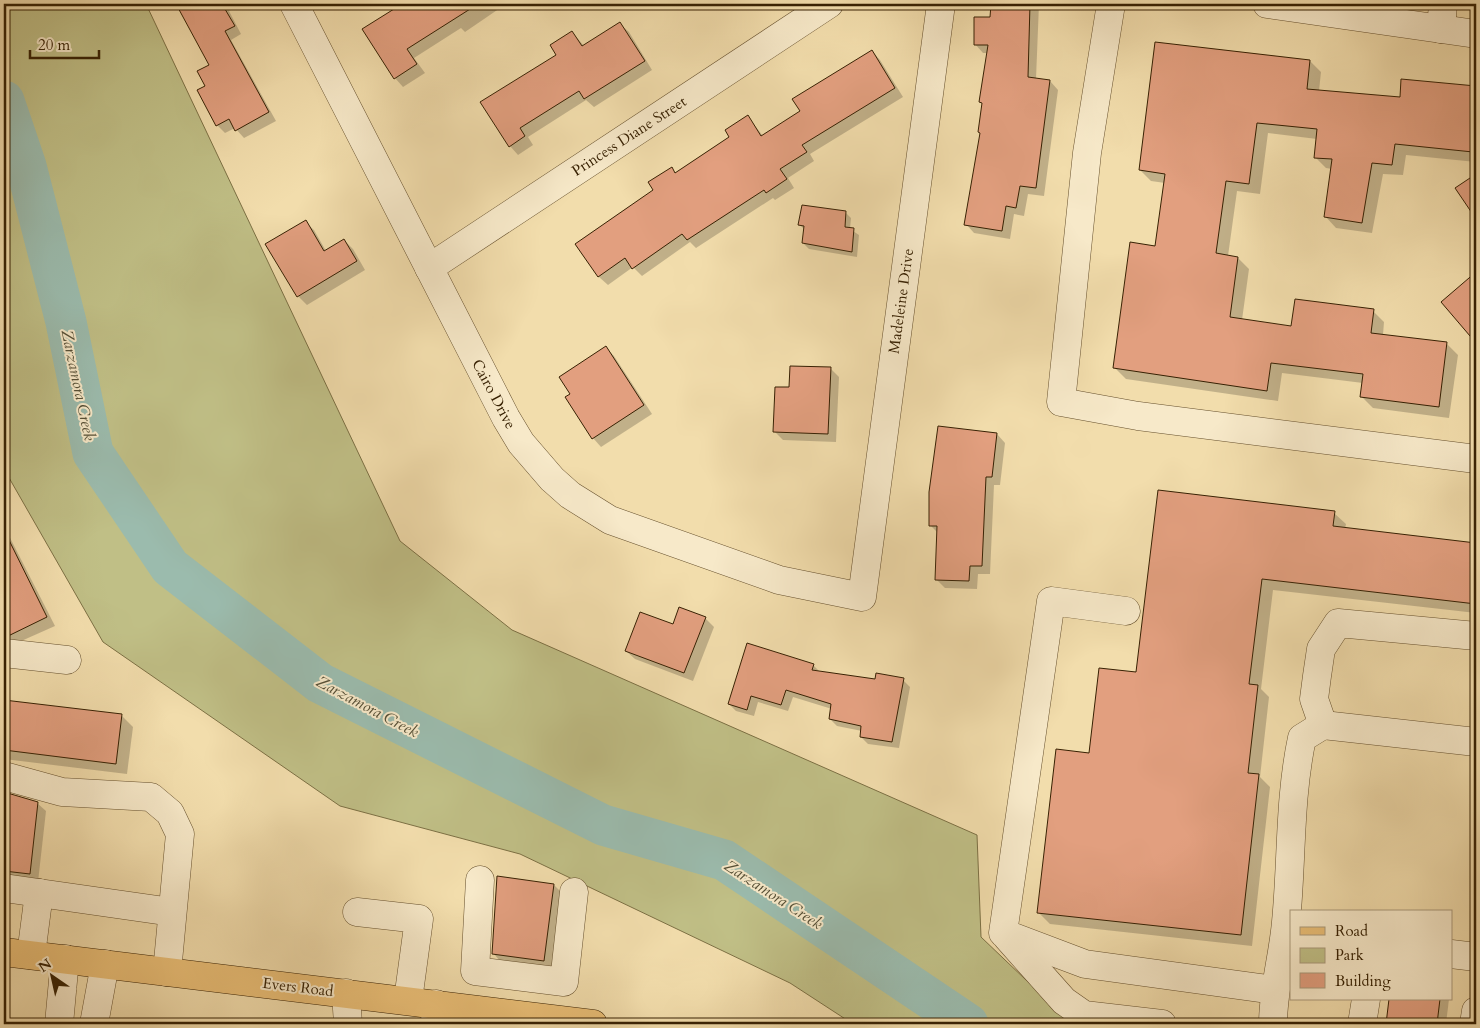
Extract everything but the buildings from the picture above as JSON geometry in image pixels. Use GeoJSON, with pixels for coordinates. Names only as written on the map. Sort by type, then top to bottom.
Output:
{"type":"FeatureCollection","features":[{"type":"Feature","properties":{"kind":"main road","name":"Evers Road"},"geometry":{"type":"LineString","coordinates":[[4,952],[408,1000],[436,1014],[505,1013],[551,1022],[593,1024]]}},
{"type":"Feature","properties":{"kind":"street","name":"Cairo Drive"},"geometry":{"type":"LineString","coordinates":[[296,4],[429,268],[521,443],[552,480],[570,495],[610,520],[779,580],[862,597]]}},
{"type":"Feature","properties":{"kind":"street","name":"Princess Diane Street"},"geometry":{"type":"LineString","coordinates":[[429,268],[829,4]]}},
{"type":"Feature","properties":{"kind":"street","name":"Madeleine Drive"},"geometry":{"type":"LineString","coordinates":[[862,597],[941,4]]}},
{"type":"Feature","properties":{"kind":"street"},"geometry":{"type":"LineString","coordinates":[[1111,4],[1087,153],[1061,402],[1138,416],[1476,458]]}},
{"type":"Feature","properties":{"kind":"street"},"geometry":{"type":"LineString","coordinates":[[1267,4],[1442,17],[1476,34]]}},
{"type":"Feature","properties":{"kind":"street"},"geometry":{"type":"LineString","coordinates":[[1126,611],[1050,601],[1003,933],[1064,1001],[1084,1015],[1162,1024]]}},
{"type":"Feature","properties":{"kind":"street"},"geometry":{"type":"LineString","coordinates":[[1323,724],[1314,699],[1321,649],[1338,623],[1476,636]]}},
{"type":"Feature","properties":{"kind":"street"},"geometry":{"type":"LineString","coordinates":[[4,653],[67,660]]}},
{"type":"Feature","properties":{"kind":"street"},"geometry":{"type":"LineString","coordinates":[[1273,1024],[1274,990],[1289,926],[1295,772],[1302,738],[1323,724],[1476,742]]}},
{"type":"Feature","properties":{"kind":"street"},"geometry":{"type":"LineString","coordinates":[[4,776],[62,792],[152,797],[170,813],[180,834],[167,972]]}},
{"type":"Feature","properties":{"kind":"street"},"geometry":{"type":"LineString","coordinates":[[480,880],[475,971],[564,982],[574,892]]}},
{"type":"Feature","properties":{"kind":"street"},"geometry":{"type":"LineString","coordinates":[[4,888],[172,912]]}},
{"type":"Feature","properties":{"kind":"street"},"geometry":{"type":"LineString","coordinates":[[31,955],[39,893]]}},
{"type":"Feature","properties":{"kind":"street"},"geometry":{"type":"LineString","coordinates":[[357,912],[419,919],[408,1000]]}},
{"type":"Feature","properties":{"kind":"street"},"geometry":{"type":"LineString","coordinates":[[1003,933],[1085,964],[1274,990]]}},
{"type":"Feature","properties":{"kind":"street"},"geometry":{"type":"LineString","coordinates":[[1452,954],[1476,957]]}},
{"type":"Feature","properties":{"kind":"street"},"geometry":{"type":"LineString","coordinates":[[59,1024],[66,959]]}},
{"type":"Feature","properties":{"kind":"street"},"geometry":{"type":"LineString","coordinates":[[94,1024],[105,964]]}},
{"type":"Feature","properties":{"kind":"street"},"geometry":{"type":"LineString","coordinates":[[505,1013],[510,975]]}},
{"type":"Feature","properties":{"kind":"street"},"geometry":{"type":"LineString","coordinates":[[346,993],[348,1024]]}},
{"type":"Feature","properties":{"kind":"street"},"geometry":{"type":"LineString","coordinates":[[1362,1024],[1366,1000]]}},
{"type":"Feature","properties":{"kind":"street"},"geometry":{"type":"LineString","coordinates":[[1474,1024],[1476,1011]]}},
{"type":"Feature","properties":{"kind":"green space"},"geometry":{"type":"Polygon","coordinates":[[[4,4],[146,4],[400,541],[512,630],[977,835],[981,937],[1072,1024],[853,1024],[790,983],[520,854],[340,806],[103,642],[4,469],[4,4]]]}},
{"type":"Feature","properties":{"kind":"waterway","name":"Zarzamora Creek"},"geometry":{"type":"LineString","coordinates":[[4,101],[26,166],[66,322],[93,453],[170,567],[320,683],[603,825],[724,860],[968,1024]]}}]}
